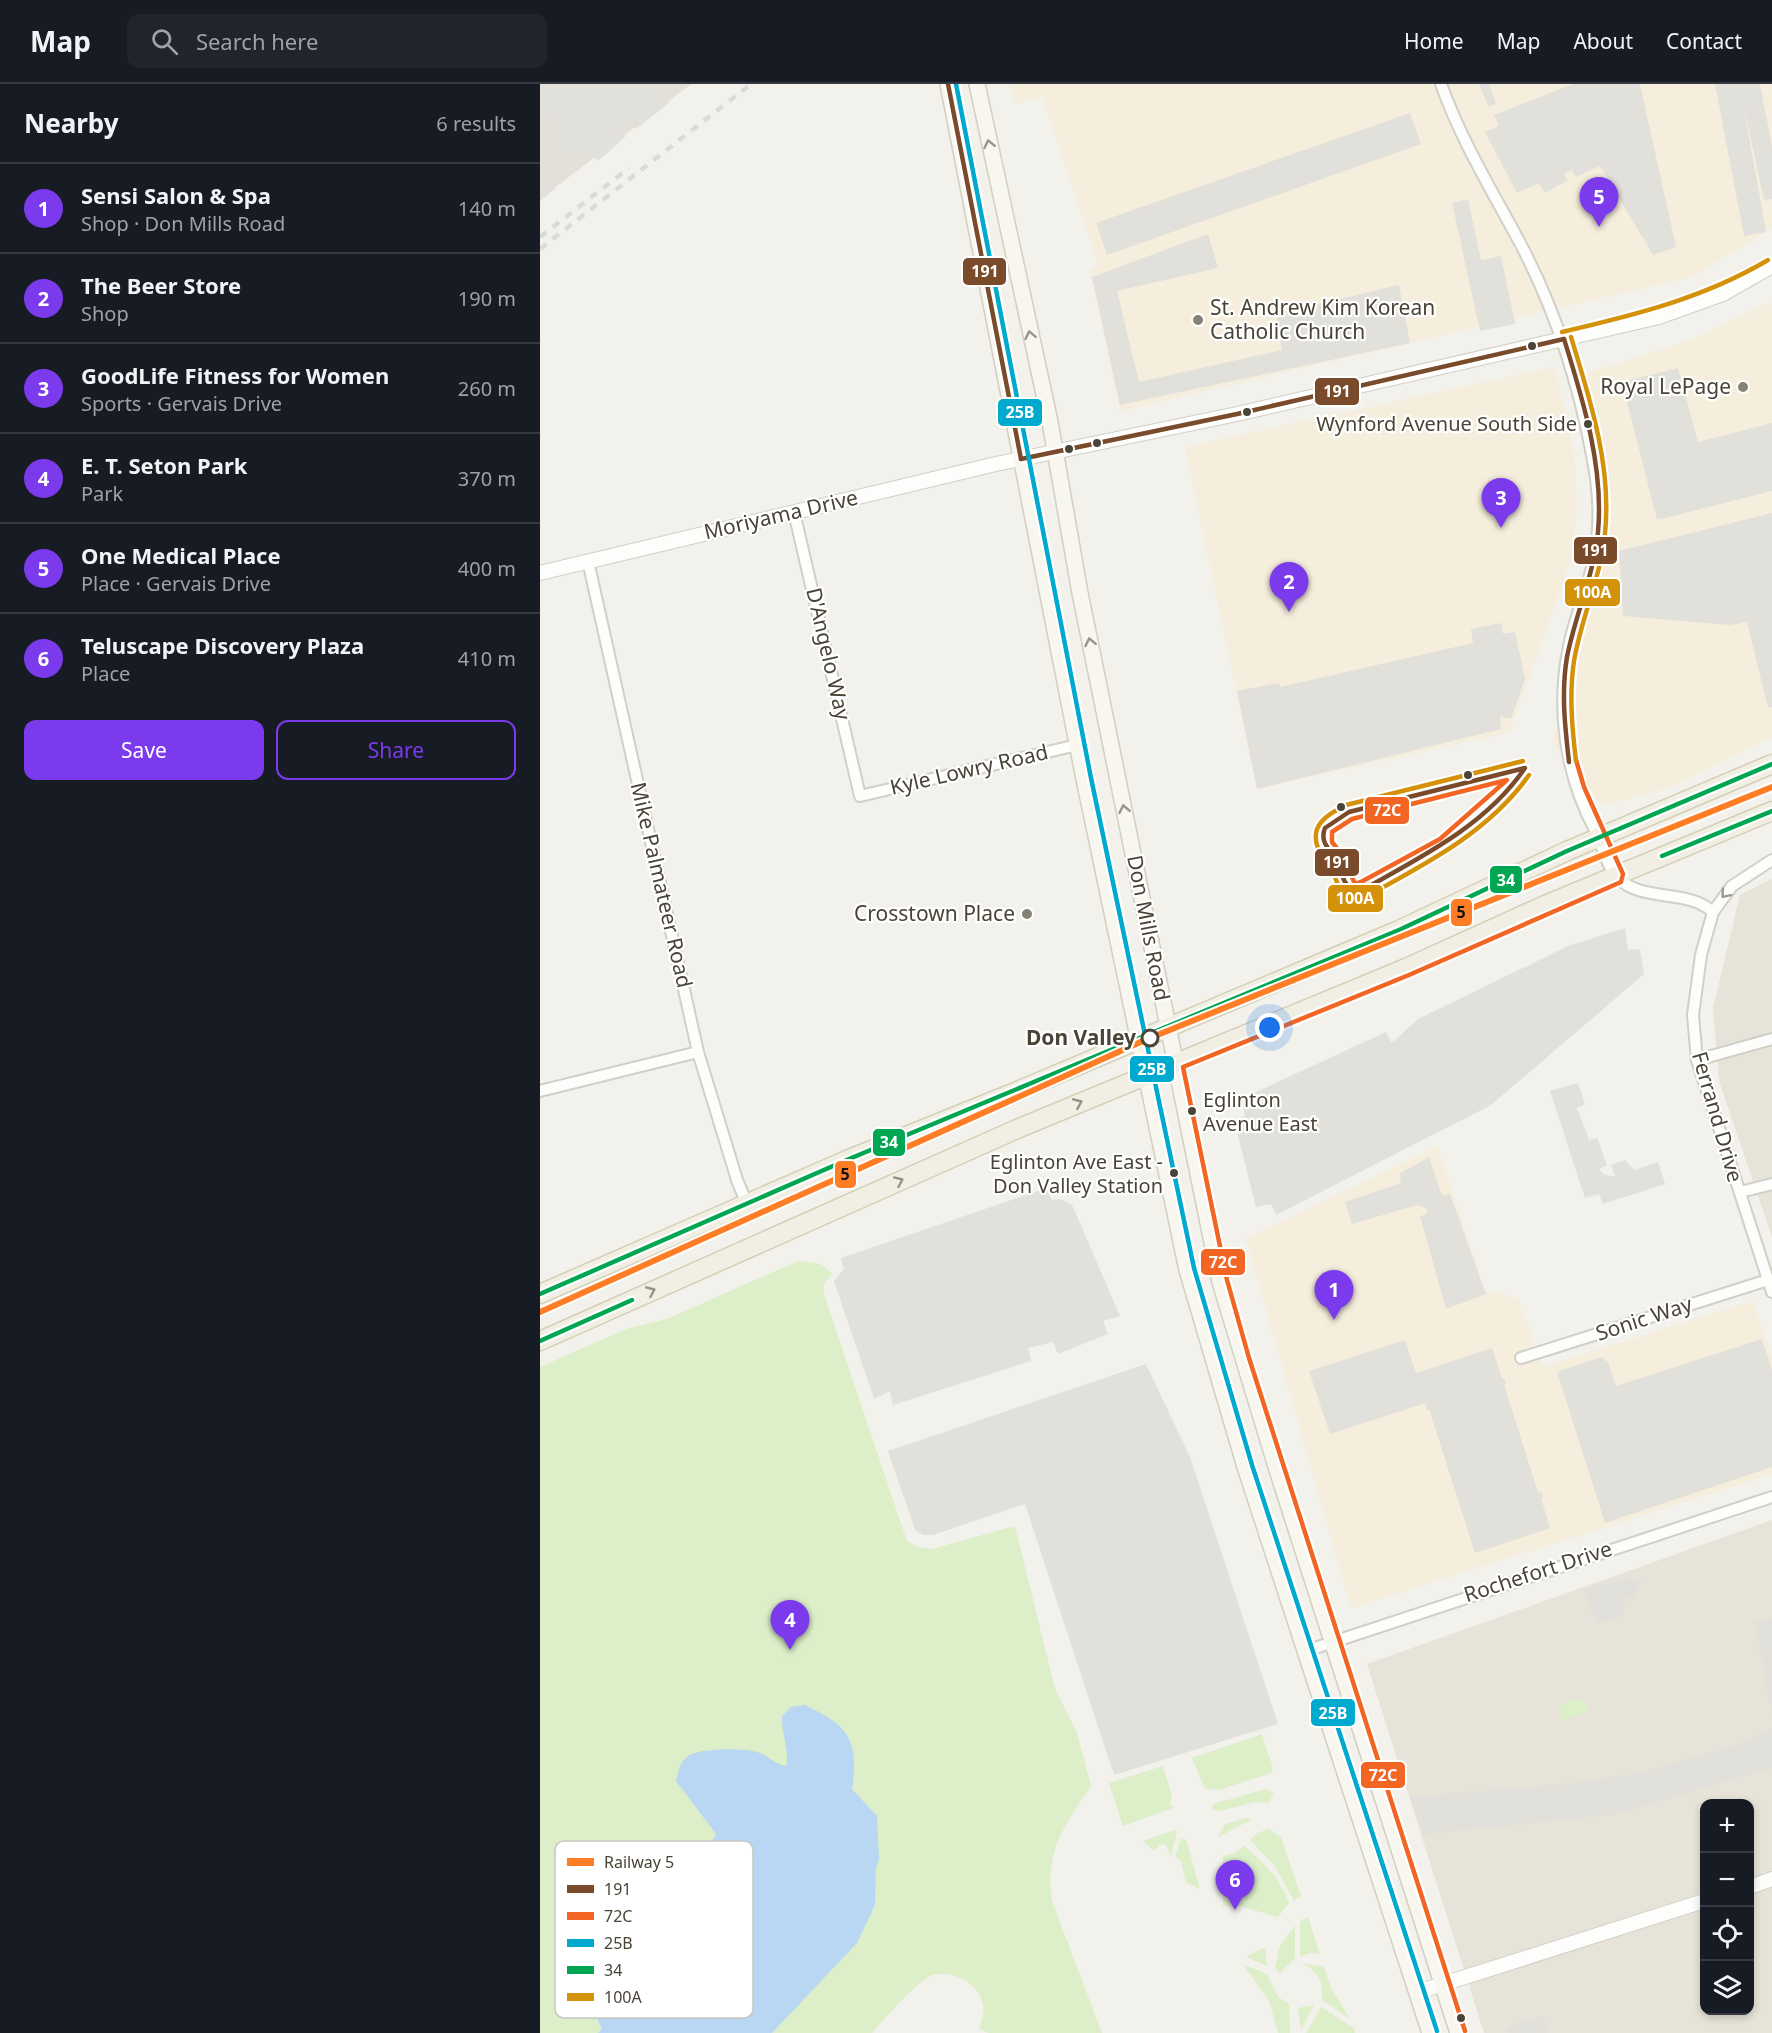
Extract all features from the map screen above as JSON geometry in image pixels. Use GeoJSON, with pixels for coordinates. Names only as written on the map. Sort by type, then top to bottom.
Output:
{"type":"FeatureCollection","features":[{"type":"Feature","properties":{"kind":"main road","name":"Don Mills Road"},"geometry":{"type":"LineString","coordinates":[[948,84],[1077,745],[1187,1270],[1245,1467],[1430,2033]]}},
{"type":"Feature","properties":{"kind":"main road","name":"Don Mills Road"},"geometry":{"type":"LineString","coordinates":[[976,84],[1054,452],[1080,593],[1220,1282],[1458,2033]]}},
{"type":"Feature","properties":{"kind":"main road"},"geometry":{"type":"LineString","coordinates":[[540,1294],[1167,1026],[1399,930],[1503,879],[1772,764]]}},
{"type":"Feature","properties":{"kind":"main road"},"geometry":{"type":"LineString","coordinates":[[540,1341],[1146,1074],[1406,968],[1772,811]]}},
{"type":"Feature","properties":{"kind":"street"},"geometry":{"type":"LineString","coordinates":[[1441,84],[1473,161],[1520,242],[1564,339],[1592,456],[1598,503],[1598,530],[1594,559],[1569,645],[1564,687],[1563,716],[1571,770],[1616,876],[1635,888],[1696,901],[1713,912]]}},
{"type":"Feature","properties":{"kind":"street","name":"Moriyama Drive"},"geometry":{"type":"LineString","coordinates":[[540,573],[1022,459],[1237,414],[1689,308],[1744,283],[1772,266]]}},
{"type":"Feature","properties":{"kind":"street","name":"D'Angelo Way"},"geometry":{"type":"LineString","coordinates":[[794,512],[860,796]]}},
{"type":"Feature","properties":{"kind":"street","name":"Mike Palmateer Road"},"geometry":{"type":"LineString","coordinates":[[588,561],[698,1052],[737,1180],[747,1204]]}},
{"type":"Feature","properties":{"kind":"street","name":"Kyle Lowry Road"},"geometry":{"type":"LineString","coordinates":[[860,796],[1077,745]]}},
{"type":"Feature","properties":{"kind":"street","name":"Ferrand Drive"},"geometry":{"type":"LineString","coordinates":[[1772,860],[1732,886],[1713,912],[1701,955],[1693,1015],[1697,1060],[1772,1292]]}},
{"type":"Feature","properties":{"kind":"street"},"geometry":{"type":"LineString","coordinates":[[1697,1060],[1772,1039]]}},
{"type":"Feature","properties":{"kind":"street"},"geometry":{"type":"LineString","coordinates":[[540,1091],[698,1052]]}},
{"type":"Feature","properties":{"kind":"street"},"geometry":{"type":"LineString","coordinates":[[1740,1192],[1772,1184]]}},
{"type":"Feature","properties":{"kind":"street","name":"Sonic Way"},"geometry":{"type":"LineString","coordinates":[[1521,1358],[1768,1280]]}},
{"type":"Feature","properties":{"kind":"street","name":"Rochefort Drive"},"geometry":{"type":"LineString","coordinates":[[1306,1651],[1772,1497]]}},
{"type":"Feature","properties":{"kind":"street"},"geometry":{"type":"LineString","coordinates":[[1754,1885],[1772,1879]]}},
{"type":"Feature","properties":{"kind":"street"},"geometry":{"type":"LineString","coordinates":[[1418,1992],[1700,1902]]}},
{"type":"Feature","properties":{"kind":"shaded area"},"geometry":{"type":"Polygon","coordinates":[[[540,84],[691,84],[540,199],[540,84]]]}},
{"type":"Feature","properties":{"kind":"shaded area"},"geometry":{"type":"Polygon","coordinates":[[[540,84],[659,84],[661,94],[669,103],[636,129],[628,120],[619,128],[626,136],[598,161],[588,151],[554,158],[540,84]]]}},
{"type":"Feature","properties":{"kind":"shaded area"},"geometry":{"type":"Polygon","coordinates":[[[1011,84],[1772,84],[1772,229],[1691,277],[1120,411],[1090,269],[1099,265],[1043,97],[1015,104],[1011,84]]]}},
{"type":"Feature","properties":{"kind":"shaded area"},"geometry":{"type":"Polygon","coordinates":[[[1479,84],[1489,84],[1496,104],[1489,107],[1479,84]]]}},
{"type":"Feature","properties":{"kind":"shaded area"},"geometry":{"type":"Polygon","coordinates":[[[1573,84],[1640,84],[1676,247],[1653,255],[1600,166],[1576,177],[1572,170],[1564,174],[1568,180],[1545,193],[1539,183],[1517,193],[1485,132],[1499,126],[1494,115],[1573,84]]]}},
{"type":"Feature","properties":{"kind":"shaded area"},"geometry":{"type":"Polygon","coordinates":[[[1715,84],[1760,84],[1772,147],[1772,199],[1764,200],[1743,103],[1766,232],[1744,236],[1715,84]]]}},
{"type":"Feature","properties":{"kind":"shaded area"},"geometry":{"type":"Polygon","coordinates":[[[1410,113],[1421,144],[1107,255],[1096,223],[1410,113]]]}},
{"type":"Feature","properties":{"kind":"shaded area"},"geometry":{"type":"Polygon","coordinates":[[[540,132],[555,189],[540,201],[540,132]]]}},
{"type":"Feature","properties":{"kind":"shaded area"},"geometry":{"type":"Polygon","coordinates":[[[1468,199],[1481,260],[1501,256],[1515,324],[1480,331],[1452,203],[1468,199]]]}},
{"type":"Feature","properties":{"kind":"shaded area"},"geometry":{"type":"Polygon","coordinates":[[[1208,234],[1218,268],[1117,291],[1139,382],[1282,350],[1276,314],[1399,285],[1410,343],[1120,405],[1092,277],[1208,234]]]}},
{"type":"Feature","properties":{"kind":"shaded area"},"geometry":{"type":"Polygon","coordinates":[[[1772,302],[1772,737],[1671,787],[1603,806],[1552,743],[1588,622],[1603,527],[1588,373],[1683,343],[1772,302]]]}},
{"type":"Feature","properties":{"kind":"shaded area"},"geometry":{"type":"Polygon","coordinates":[[[1555,367],[1574,454],[1577,504],[1571,559],[1510,732],[1257,789],[1185,447],[1555,367]]]}},
{"type":"Feature","properties":{"kind":"shaded area"},"geometry":{"type":"Polygon","coordinates":[[[1678,368],[1698,442],[1772,423],[1772,491],[1657,520],[1622,382],[1678,368]]]}},
{"type":"Feature","properties":{"kind":"shaded area"},"geometry":{"type":"Polygon","coordinates":[[[1772,513],[1772,707],[1768,708],[1747,622],[1730,625],[1623,616],[1619,551],[1772,513]]]}},
{"type":"Feature","properties":{"kind":"shaded area"},"geometry":{"type":"Polygon","coordinates":[[[1501,623],[1503,634],[1515,632],[1525,679],[1511,719],[1500,716],[1501,729],[1257,789],[1237,691],[1279,683],[1280,687],[1473,643],[1471,629],[1501,623]]]}},
{"type":"Feature","properties":{"kind":"shaded area"},"geometry":{"type":"Polygon","coordinates":[[[1772,879],[1772,1237],[1719,1081],[1713,1008],[1740,895],[1772,879]]]}},
{"type":"Feature","properties":{"kind":"shaded area"},"geometry":{"type":"Polygon","coordinates":[[[1625,928],[1628,950],[1640,949],[1644,974],[1491,1105],[1276,1215],[1271,1204],[1256,1207],[1234,1119],[1245,1116],[1241,1099],[1386,1032],[1391,1042],[1394,1041],[1418,1019],[1568,946],[1625,928]]]}},
{"type":"Feature","properties":{"kind":"shaded area"},"geometry":{"type":"Polygon","coordinates":[[[1578,1083],[1585,1104],[1577,1108],[1589,1140],[1597,1138],[1607,1165],[1599,1169],[1604,1175],[1615,1176],[1611,1165],[1625,1160],[1634,1170],[1658,1162],[1665,1184],[1603,1204],[1599,1194],[1585,1198],[1550,1091],[1578,1083]]]}},
{"type":"Feature","properties":{"kind":"shaded area"},"geometry":{"type":"Polygon","coordinates":[[[1438,1146],[1485,1291],[1518,1298],[1542,1367],[1753,1301],[1772,1356],[1772,1474],[1351,1608],[1246,1239],[1438,1146]]]}},
{"type":"Feature","properties":{"kind":"shaded area"},"geometry":{"type":"Polygon","coordinates":[[[1429,1157],[1442,1196],[1450,1194],[1486,1294],[1446,1309],[1420,1216],[1427,1214],[1426,1208],[1417,1205],[1352,1224],[1345,1202],[1401,1183],[1399,1174],[1429,1157]]]}},
{"type":"Feature","properties":{"kind":"shaded area"},"geometry":{"type":"Polygon","coordinates":[[[1047,1188],[1052,1200],[1060,1199],[1072,1205],[1120,1316],[1103,1321],[1108,1334],[1058,1354],[1053,1342],[1028,1348],[1031,1361],[893,1405],[890,1391],[874,1399],[834,1281],[844,1269],[841,1258],[1047,1188]]]}},
{"type":"Feature","properties":{"kind":"shaded area"},"geometry":{"type":"Polygon","coordinates":[[[1762,1339],[1772,1370],[1772,1467],[1605,1523],[1557,1372],[1601,1357],[1608,1362],[1616,1386],[1762,1339]]]}},
{"type":"Feature","properties":{"kind":"shaded area"},"geometry":{"type":"Polygon","coordinates":[[[1405,1340],[1416,1373],[1492,1348],[1506,1384],[1504,1385],[1538,1492],[1541,1491],[1543,1497],[1541,1498],[1550,1528],[1475,1553],[1429,1409],[1426,1410],[1426,1403],[1330,1434],[1309,1371],[1405,1340]]]}},
{"type":"Feature","properties":{"kind":"shaded area"},"geometry":{"type":"Polygon","coordinates":[[[1146,1364],[1190,1457],[1278,1724],[1114,1775],[1025,1504],[933,1535],[923,1535],[915,1530],[888,1451],[1146,1364]]]}},
{"type":"Feature","properties":{"kind":"shaded area"},"geometry":{"type":"Polygon","coordinates":[[[1772,1520],[1772,2033],[1484,2033],[1367,1664],[1772,1520]]]}},
{"type":"Feature","properties":{"kind":"shaded area"},"geometry":{"type":"Polygon","coordinates":[[[1629,1577],[1641,1581],[1633,1599],[1625,1597],[1623,1616],[1596,1624],[1583,1589],[1629,1577]]]}},
{"type":"Feature","properties":{"kind":"shaded area"},"geometry":{"type":"Polygon","coordinates":[[[1772,1618],[1772,1714],[1755,1621],[1772,1618]]]}},
{"type":"Feature","properties":{"kind":"shaded area"},"geometry":{"type":"Polygon","coordinates":[[[1772,1728],[1772,1768],[1612,1815],[1423,1834],[1410,1797],[1566,1784],[1640,1773],[1742,1743],[1772,1728]]]}},
{"type":"Feature","properties":{"kind":"shaded area"},"geometry":{"type":"Polygon","coordinates":[[[1544,2016],[1549,2033],[1507,2033],[1505,2028],[1544,2016]]]}},
{"type":"Feature","properties":{"kind":"green space"},"geometry":{"type":"Polygon","coordinates":[[[798,1261],[821,1264],[832,1273],[824,1285],[824,1294],[907,1541],[917,1547],[932,1549],[1015,1526],[1055,1689],[1077,1733],[1091,1786],[1059,1839],[1051,1867],[1051,1883],[1052,1901],[1102,2033],[988,2033],[979,2028],[983,2008],[977,1990],[957,1976],[941,1974],[933,1975],[919,1984],[872,2033],[540,2033],[540,1367],[626,1329],[667,1319],[798,1261]]]}},
{"type":"Feature","properties":{"kind":"green space"},"geometry":{"type":"Polygon","coordinates":[[[1572,1699],[1580,1700],[1587,1705],[1588,1712],[1561,1720],[1557,1708],[1572,1699]]]}},
{"type":"Feature","properties":{"kind":"green space"},"geometry":{"type":"Polygon","coordinates":[[[1262,1734],[1273,1768],[1271,1773],[1219,1790],[1205,1789],[1192,1758],[1262,1734]]]}},
{"type":"Feature","properties":{"kind":"green space"},"geometry":{"type":"Polygon","coordinates":[[[1163,1766],[1172,1797],[1170,1804],[1173,1808],[1123,1826],[1109,1783],[1163,1766]]]}},
{"type":"Feature","properties":{"kind":"green space"},"geometry":{"type":"Polygon","coordinates":[[[1266,1789],[1274,1794],[1268,1803],[1255,1802],[1220,1811],[1212,1810],[1213,1804],[1266,1789]]]}},
{"type":"Feature","properties":{"kind":"green space"},"geometry":{"type":"Polygon","coordinates":[[[1249,1817],[1251,1820],[1218,1837],[1225,1824],[1249,1817]]]}},
{"type":"Feature","properties":{"kind":"green space"},"geometry":{"type":"Polygon","coordinates":[[[1269,1829],[1281,1837],[1301,1896],[1294,1901],[1274,1865],[1250,1840],[1257,1833],[1269,1829]]]}},
{"type":"Feature","properties":{"kind":"green space"},"geometry":{"type":"Polygon","coordinates":[[[1174,1830],[1177,1832],[1171,1856],[1166,1845],[1160,1844],[1154,1851],[1143,1841],[1174,1830]]]}},
{"type":"Feature","properties":{"kind":"green space"},"geometry":{"type":"Polygon","coordinates":[[[1181,1838],[1186,1840],[1200,1889],[1186,1882],[1181,1861],[1175,1857],[1181,1838]]]}},
{"type":"Feature","properties":{"kind":"green space"},"geometry":{"type":"Polygon","coordinates":[[[1244,1846],[1271,1872],[1285,1894],[1289,1903],[1278,1917],[1236,1905],[1223,1906],[1223,1856],[1235,1853],[1244,1846]]]}},
{"type":"Feature","properties":{"kind":"green space"},"geometry":{"type":"Polygon","coordinates":[[[1308,1917],[1320,1954],[1300,1956],[1300,1922],[1308,1917]]]}},
{"type":"Feature","properties":{"kind":"green space"},"geometry":{"type":"Polygon","coordinates":[[[1295,1925],[1295,1958],[1280,1973],[1275,1968],[1279,1948],[1295,1925]]]}},
{"type":"Feature","properties":{"kind":"green space"},"geometry":{"type":"Polygon","coordinates":[[[1265,1947],[1267,1966],[1246,1957],[1265,1947]]]}},
{"type":"Feature","properties":{"kind":"green space"},"geometry":{"type":"Polygon","coordinates":[[[1303,1963],[1324,1967],[1331,1988],[1350,2019],[1322,2000],[1319,1978],[1303,1963]]]}},
{"type":"Feature","properties":{"kind":"green space"},"geometry":{"type":"Polygon","coordinates":[[[1243,1964],[1267,1974],[1278,1997],[1289,2004],[1290,2033],[1278,2033],[1270,2003],[1243,1964]]]}},
{"type":"Feature","properties":{"kind":"green space"},"geometry":{"type":"Polygon","coordinates":[[[1314,2005],[1301,2030],[1298,2008],[1314,2005]]]}},
{"type":"Feature","properties":{"kind":"green space"},"geometry":{"type":"Polygon","coordinates":[[[1321,2007],[1354,2028],[1355,2033],[1306,2033],[1321,2007]]]}},
{"type":"Feature","properties":{"kind":"water"},"geometry":{"type":"Polygon","coordinates":[[[805,1705],[832,1720],[848,1736],[854,1758],[852,1789],[877,1816],[879,1860],[876,1867],[875,1905],[857,1943],[772,2033],[598,2033],[602,2028],[597,2018],[753,2018],[753,1841],[712,1841],[716,1834],[676,1781],[683,1762],[688,1756],[698,1752],[734,1749],[757,1752],[786,1766],[782,1716],[791,1707],[805,1705]]]}},
{"type":"Feature","properties":{"kind":"railway"},"geometry":{"type":"LineString","coordinates":[[540,249],[751,84]]}},
{"type":"Feature","properties":{"kind":"railway"},"geometry":{"type":"LineString","coordinates":[[540,237],[629,168]]}},
{"type":"Feature","properties":{"kind":"rail line","name":"5"},"geometry":{"type":"LineString","coordinates":[[540,1312],[1145,1040],[1772,787]]}},
{"type":"Feature","properties":{"kind":"transit line","name":"191"},"geometry":{"type":"LineString","coordinates":[[948,84],[1021,459]]}},
{"type":"Feature","properties":{"kind":"transit line","name":"25B"},"geometry":{"type":"LineString","coordinates":[[956,84],[1091,778],[1194,1268],[1252,1465],[1437,2031]]}},
{"type":"Feature","properties":{"kind":"transit line","name":"100A"},"geometry":{"type":"LineString","coordinates":[[1562,332],[1642,312],[1694,295],[1768,260]]}},
{"type":"Feature","properties":{"kind":"transit line","name":"100A"},"geometry":{"type":"LineString","coordinates":[[1571,337],[1598,433],[1606,508],[1603,549],[1581,629],[1572,673],[1573,736],[1576,761]]}},
{"type":"Feature","properties":{"kind":"transit line","name":"191"},"geometry":{"type":"LineString","coordinates":[[1564,339],[1595,458],[1599,508],[1593,564],[1570,641],[1565,670],[1564,710],[1569,762]]}},
{"type":"Feature","properties":{"kind":"transit line","name":"191"},"geometry":{"type":"LineString","coordinates":[[1021,459],[1237,414],[1564,339]]}},
{"type":"Feature","properties":{"kind":"transit line","name":"72C"},"geometry":{"type":"LineString","coordinates":[[1465,2031],[1249,1358],[1227,1280],[1183,1067],[1409,975],[1621,882],[1623,874],[1584,787],[1576,760]]}},
{"type":"Feature","properties":{"kind":"transit line","name":"100A"},"geometry":{"type":"LineString","coordinates":[[1523,761],[1346,805],[1327,816],[1318,827],[1316,833],[1318,848],[1347,896],[1352,899],[1367,896],[1456,844],[1496,813],[1529,775]]}},
{"type":"Feature","properties":{"kind":"transit line","name":"34"},"geometry":{"type":"LineString","coordinates":[[540,1294],[849,1159],[1399,930],[1567,851],[1772,764]]}},
{"type":"Feature","properties":{"kind":"transit line","name":"191"},"geometry":{"type":"LineString","coordinates":[[1525,768],[1492,806],[1472,823],[1431,851],[1364,889],[1353,892],[1350,889],[1337,862],[1326,846],[1325,828],[1349,812],[1525,768]]}},
{"type":"Feature","properties":{"kind":"transit line","name":"72C"},"geometry":{"type":"LineString","coordinates":[[1507,780],[1440,839],[1361,882],[1355,884],[1343,856],[1332,842],[1332,832],[1352,819],[1507,780]]}},
{"type":"Feature","properties":{"kind":"transit line","name":"34"},"geometry":{"type":"LineString","coordinates":[[1662,856],[1772,811]]}},
{"type":"Feature","properties":{"kind":"transit line","name":"34"},"geometry":{"type":"LineString","coordinates":[[540,1341],[632,1300]]}},
{"type":"Feature","properties":{"kind":"place","name":"One Medical Place"},"geometry":{"type":"Point","coordinates":[1599,227]}},
{"type":"Feature","properties":{"kind":"place","name":"St. Andrew Kim Korean Catholic Church"},"geometry":{"type":"Point","coordinates":[1198,320]}},
{"type":"Feature","properties":{"kind":"place","name":"Royal LePage"},"geometry":{"type":"Point","coordinates":[1743,387]}},
{"type":"Feature","properties":{"kind":"place","name":"Wynford Avenue South Side"},"geometry":{"type":"Point","coordinates":[1588,424]}},
{"type":"Feature","properties":{"kind":"place","name":"GoodLife Fitness for Women"},"geometry":{"type":"Point","coordinates":[1501,528]}},
{"type":"Feature","properties":{"kind":"place","name":"The Beer Store"},"geometry":{"type":"Point","coordinates":[1289,612]}},
{"type":"Feature","properties":{"kind":"place","name":"Crosstown Place"},"geometry":{"type":"Point","coordinates":[1027,914]}},
{"type":"Feature","properties":{"kind":"place","name":"Don Valley"},"geometry":{"type":"Point","coordinates":[1150,1038]}},
{"type":"Feature","properties":{"kind":"place","name":"Eglinton Avenue East"},"geometry":{"type":"Point","coordinates":[1192,1111]}},
{"type":"Feature","properties":{"kind":"place","name":"Eglinton Ave East - Don Valley Station"},"geometry":{"type":"Point","coordinates":[1174,1173]}},
{"type":"Feature","properties":{"kind":"place","name":"Sensi Salon & Spa"},"geometry":{"type":"Point","coordinates":[1334,1320]}},
{"type":"Feature","properties":{"kind":"place","name":"E. T. Seton Park"},"geometry":{"type":"Point","coordinates":[790,1650]}},
{"type":"Feature","properties":{"kind":"place","name":"Teluscape Discovery Plaza"},"geometry":{"type":"Point","coordinates":[1235,1910]}}]}
